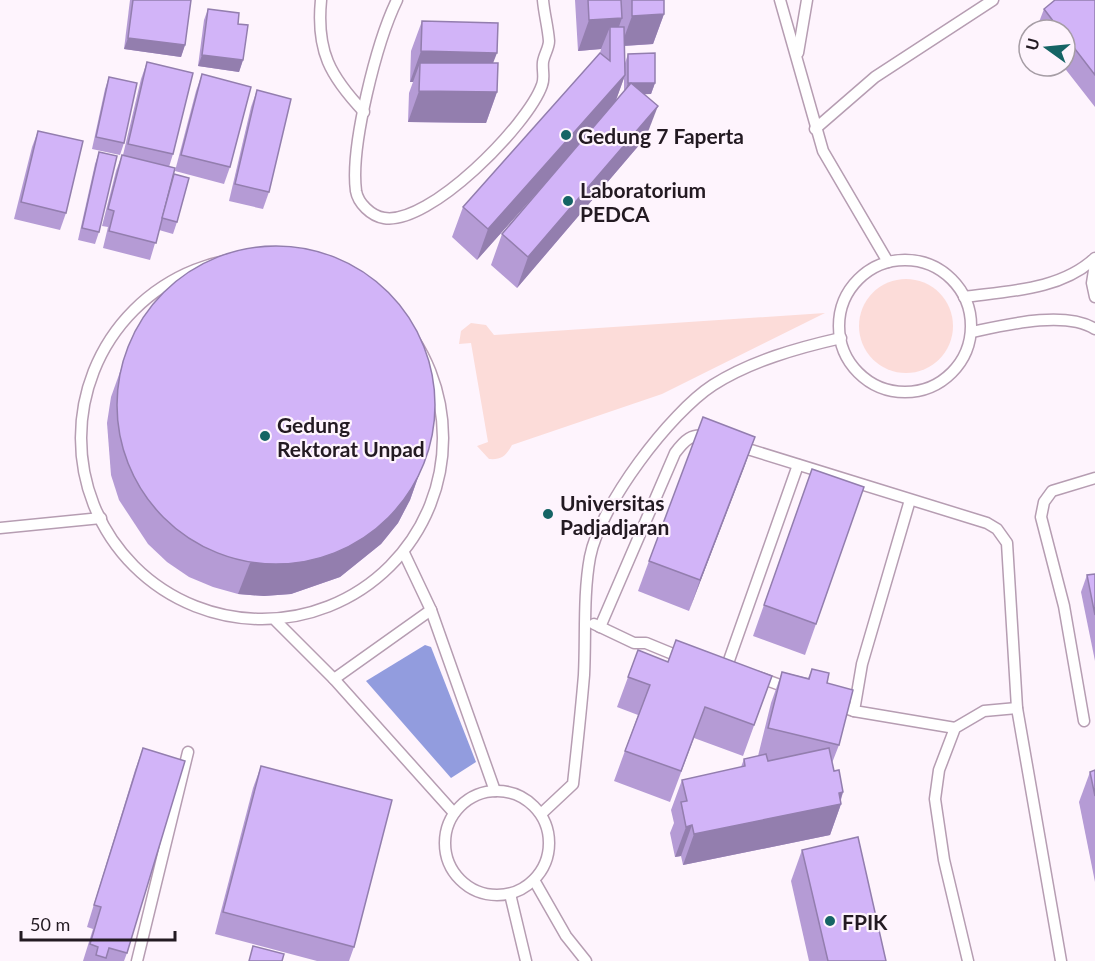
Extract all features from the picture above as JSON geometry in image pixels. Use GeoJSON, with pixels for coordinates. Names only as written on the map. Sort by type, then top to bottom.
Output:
{"type":"FeatureCollection","features":[{"type":"Feature","properties":{"kind":"lane"},"geometry":{"type":"LineString","coordinates":[[321,0],[321,42],[326,60],[341,87],[364,111]]}},
{"type":"Feature","properties":{"kind":"lane"},"geometry":{"type":"LineString","coordinates":[[397,0],[380,44],[364,111],[356,192],[369,211],[383,218],[393,219],[455,187],[486,161],[505,139],[544,83],[543,62],[549,42],[543,0]]}},
{"type":"Feature","properties":{"kind":"lane"},"geometry":{"type":"LineString","coordinates":[[780,0],[823,151],[888,262]]}},
{"type":"Feature","properties":{"kind":"lane"},"geometry":{"type":"LineString","coordinates":[[797,57],[807,0]]}},
{"type":"Feature","properties":{"kind":"lane"},"geometry":{"type":"LineString","coordinates":[[815,129],[875,77],[993,0]]}},
{"type":"Feature","properties":{"kind":"lane"},"geometry":{"type":"LineString","coordinates":[[267,254],[328,267],[382,299],[422,349],[442,409],[443,459],[430,509],[404,553],[368,587],[324,610],[276,621],[224,617],[174,599],[132,567],[101,518],[82,464],[83,401],[107,342],[149,294],[204,264],[267,254]]}},
{"type":"Feature","properties":{"kind":"lane"},"geometry":{"type":"LineString","coordinates":[[964,297],[1026,288],[1065,279],[1079,273],[1095,258]]}},
{"type":"Feature","properties":{"kind":"lane"},"geometry":{"type":"LineString","coordinates":[[913,260],[930,264],[955,282],[969,308],[972,333],[962,361],[952,374],[936,385],[910,392],[894,392],[863,377],[846,356],[841,338],[841,314],[852,287],[862,276],[888,262],[913,260]]}},
{"type":"Feature","properties":{"kind":"lane"},"geometry":{"type":"LineString","coordinates":[[1095,264],[1092,283],[1095,297]]}},
{"type":"Feature","properties":{"kind":"lane"},"geometry":{"type":"LineString","coordinates":[[972,333],[999,326],[1074,320],[1095,329]]}},
{"type":"Feature","properties":{"kind":"lane"},"geometry":{"type":"LineString","coordinates":[[541,814],[573,784],[592,547],[626,480],[652,445],[696,399],[714,385],[791,350],[841,338]]}},
{"type":"Feature","properties":{"kind":"lane"},"geometry":{"type":"LineString","coordinates":[[600,627],[675,453],[686,439],[700,434],[987,523],[997,529],[1007,543],[1017,708],[1061,961]]}},
{"type":"Feature","properties":{"kind":"lane"},"geometry":{"type":"LineString","coordinates":[[798,465],[727,666],[801,692]]}},
{"type":"Feature","properties":{"kind":"lane"},"geometry":{"type":"LineString","coordinates":[[1084,721],[1064,606],[1041,517],[1044,502],[1052,491],[1095,478]]}},
{"type":"Feature","properties":{"kind":"lane"},"geometry":{"type":"LineString","coordinates":[[854,711],[862,664],[910,500]]}},
{"type":"Feature","properties":{"kind":"lane"},"geometry":{"type":"LineString","coordinates":[[0,528],[101,518]]}},
{"type":"Feature","properties":{"kind":"lane"},"geometry":{"type":"LineString","coordinates":[[404,553],[431,610],[495,791]]}},
{"type":"Feature","properties":{"kind":"lane"},"geometry":{"type":"LineString","coordinates":[[334,679],[431,610]]}},
{"type":"Feature","properties":{"kind":"lane"},"geometry":{"type":"LineString","coordinates":[[586,620],[634,643],[646,643],[702,666]]}},
{"type":"Feature","properties":{"kind":"lane"},"geometry":{"type":"LineString","coordinates":[[276,621],[334,679],[454,813]]}},
{"type":"Feature","properties":{"kind":"lane"},"geometry":{"type":"LineString","coordinates":[[822,700],[854,711],[955,728]]}},
{"type":"Feature","properties":{"kind":"lane"},"geometry":{"type":"LineString","coordinates":[[968,961],[944,860],[935,799],[937,778],[955,728],[984,711],[1017,708]]}},
{"type":"Feature","properties":{"kind":"lane"},"geometry":{"type":"LineString","coordinates":[[137,961],[188,752]]}},
{"type":"Feature","properties":{"kind":"lane"},"geometry":{"type":"LineString","coordinates":[[495,791],[513,793],[529,801],[541,814],[548,831],[549,849],[544,866],[534,880],[510,894],[482,893],[469,887],[458,877],[446,852],[446,837],[454,813],[473,797],[495,791]]}},
{"type":"Feature","properties":{"kind":"lane"},"geometry":{"type":"LineString","coordinates":[[534,880],[566,936],[586,961]]}},
{"type":"Feature","properties":{"kind":"lane"},"geometry":{"type":"LineString","coordinates":[[510,894],[526,961]]}},
{"type":"Feature","properties":{"kind":"shaded area"},"geometry":{"type":"Polygon","coordinates":[[[906,279],[924,283],[939,293],[949,308],[953,326],[949,344],[939,359],[924,369],[906,373],[888,369],[873,359],[863,344],[859,326],[863,308],[873,293],[888,283],[906,279]]]}},
{"type":"Feature","properties":{"kind":"shaded area"},"geometry":{"type":"Polygon","coordinates":[[[825,313],[662,394],[512,445],[500,458],[489,459],[477,446],[488,442],[471,343],[459,344],[461,331],[471,323],[486,325],[494,335],[825,313]]]}},
{"type":"Feature","properties":{"kind":"water"},"geometry":{"type":"Polygon","coordinates":[[[425,645],[431,647],[476,762],[451,778],[366,681],[425,645]]]}},
{"type":"Feature","properties":{"kind":"building"},"geometry":{"type":"Polygon","coordinates":[[[133,0],[191,0],[185,45],[128,38],[133,0]]]}},
{"type":"Feature","properties":{"kind":"building"},"geometry":{"type":"Polygon","coordinates":[[[588,0],[621,0],[622,18],[589,20],[588,0]]]}},
{"type":"Feature","properties":{"kind":"building"},"geometry":{"type":"Polygon","coordinates":[[[632,0],[664,0],[664,14],[632,16],[632,0]]]}},
{"type":"Feature","properties":{"kind":"building"},"geometry":{"type":"Polygon","coordinates":[[[1055,0],[1095,0],[1095,75],[1077,52],[1077,18],[1051,18],[1044,9],[1055,0]]]}},
{"type":"Feature","properties":{"kind":"building"},"geometry":{"type":"Polygon","coordinates":[[[208,9],[239,13],[238,24],[248,25],[243,60],[202,55],[208,9]]]}},
{"type":"Feature","properties":{"kind":"building"},"geometry":{"type":"Polygon","coordinates":[[[422,21],[498,23],[497,53],[421,51],[422,21]]]}},
{"type":"Feature","properties":{"kind":"building"},"geometry":{"type":"Polygon","coordinates":[[[610,27],[624,27],[625,75],[488,229],[463,207],[600,53],[610,61],[610,27]]]}},
{"type":"Feature","properties":{"kind":"building"},"geometry":{"type":"Polygon","coordinates":[[[655,53],[655,83],[628,83],[628,54],[655,53]]]}},
{"type":"Feature","properties":{"kind":"building"},"geometry":{"type":"Polygon","coordinates":[[[147,62],[193,73],[173,154],[128,144],[147,62]]]}},
{"type":"Feature","properties":{"kind":"building"},"geometry":{"type":"Polygon","coordinates":[[[420,63],[498,63],[497,92],[419,91],[420,63]]]}},
{"type":"Feature","properties":{"kind":"building"},"geometry":{"type":"Polygon","coordinates":[[[202,74],[251,87],[230,167],[181,155],[202,74]]]}},
{"type":"Feature","properties":{"kind":"building"},"geometry":{"type":"Polygon","coordinates":[[[109,77],[137,83],[124,143],[96,137],[109,77]]]}},
{"type":"Feature","properties":{"kind":"building"},"geometry":{"type":"Polygon","coordinates":[[[631,83],[658,106],[528,257],[502,234],[631,83]]]}},
{"type":"Feature","properties":{"kind":"building"},"geometry":{"type":"Polygon","coordinates":[[[257,90],[291,99],[269,192],[235,184],[257,90]]]}},
{"type":"Feature","properties":{"kind":"building"},"geometry":{"type":"Polygon","coordinates":[[[38,131],[83,141],[66,213],[21,202],[38,131]]]}},
{"type":"Feature","properties":{"kind":"building"},"geometry":{"type":"Polygon","coordinates":[[[99,152],[117,156],[99,232],[82,228],[99,152]]]}},
{"type":"Feature","properties":{"kind":"building"},"geometry":{"type":"Polygon","coordinates":[[[122,155],[175,168],[156,243],[109,231],[114,211],[108,209],[122,155]]]}},
{"type":"Feature","properties":{"kind":"building"},"geometry":{"type":"Polygon","coordinates":[[[174,174],[189,178],[177,222],[162,218],[174,174]]]}},
{"type":"Feature","properties":{"kind":"building","name":"Gedung Rektorat Unpad"},"geometry":{"type":"Polygon","coordinates":[[[276,246],[307,249],[337,258],[377,282],[399,304],[423,344],[432,374],[435,405],[432,436],[423,466],[399,506],[377,528],[337,552],[307,561],[276,564],[245,561],[215,552],[175,528],[153,506],[129,466],[120,436],[117,405],[120,374],[129,344],[153,304],[175,282],[215,258],[245,249],[276,246]]]}},
{"type":"Feature","properties":{"kind":"building"},"geometry":{"type":"Polygon","coordinates":[[[703,417],[755,437],[700,580],[649,561],[703,417]]]}},
{"type":"Feature","properties":{"kind":"building"},"geometry":{"type":"Polygon","coordinates":[[[812,469],[864,487],[816,624],[764,605],[812,469]]]}},
{"type":"Feature","properties":{"kind":"building"},"geometry":{"type":"Polygon","coordinates":[[[1095,574],[1095,615],[1087,575],[1095,574]]]}},
{"type":"Feature","properties":{"kind":"building"},"geometry":{"type":"Polygon","coordinates":[[[676,640],[772,676],[754,725],[705,707],[681,771],[625,751],[650,685],[628,677],[638,650],[668,662],[676,640]]]}},
{"type":"Feature","properties":{"kind":"building"},"geometry":{"type":"Polygon","coordinates":[[[812,669],[829,673],[827,683],[853,690],[839,745],[768,728],[782,672],[809,679],[812,669]]]}},
{"type":"Feature","properties":{"kind":"building"},"geometry":{"type":"Polygon","coordinates":[[[143,748],[185,761],[127,953],[109,948],[106,958],[96,955],[98,947],[90,944],[101,907],[94,905],[143,748]]]}},
{"type":"Feature","properties":{"kind":"building"},"geometry":{"type":"Polygon","coordinates":[[[829,748],[834,771],[839,770],[843,792],[839,793],[841,804],[694,834],[692,825],[686,827],[681,802],[687,801],[682,780],[745,766],[744,759],[766,754],[768,761],[829,748]]]}},
{"type":"Feature","properties":{"kind":"building"},"geometry":{"type":"Polygon","coordinates":[[[261,766],[392,800],[354,947],[223,912],[261,766]]]}},
{"type":"Feature","properties":{"kind":"building"},"geometry":{"type":"Polygon","coordinates":[[[1095,770],[1095,796],[1090,772],[1095,770]]]}},
{"type":"Feature","properties":{"kind":"building"},"geometry":{"type":"Polygon","coordinates":[[[858,837],[886,961],[828,961],[802,850],[858,837]]]}},
{"type":"Feature","properties":{"kind":"building"},"geometry":{"type":"Polygon","coordinates":[[[253,946],[284,954],[282,961],[249,961],[253,946]]]}},
{"type":"Feature","properties":{"kind":"place","name":"Gedung 7 Faperta"},"geometry":{"type":"Point","coordinates":[566,135]}},
{"type":"Feature","properties":{"kind":"place","name":"Laboratorium PEDCA"},"geometry":{"type":"Point","coordinates":[568,201]}},
{"type":"Feature","properties":{"kind":"place","name":"Gedung Rektorat Unpad"},"geometry":{"type":"Point","coordinates":[265,436]}},
{"type":"Feature","properties":{"kind":"place","name":"Universitas Padjadjaran"},"geometry":{"type":"Point","coordinates":[548,514]}},
{"type":"Feature","properties":{"kind":"place","name":"FPIK"},"geometry":{"type":"Point","coordinates":[830,921]}}]}
